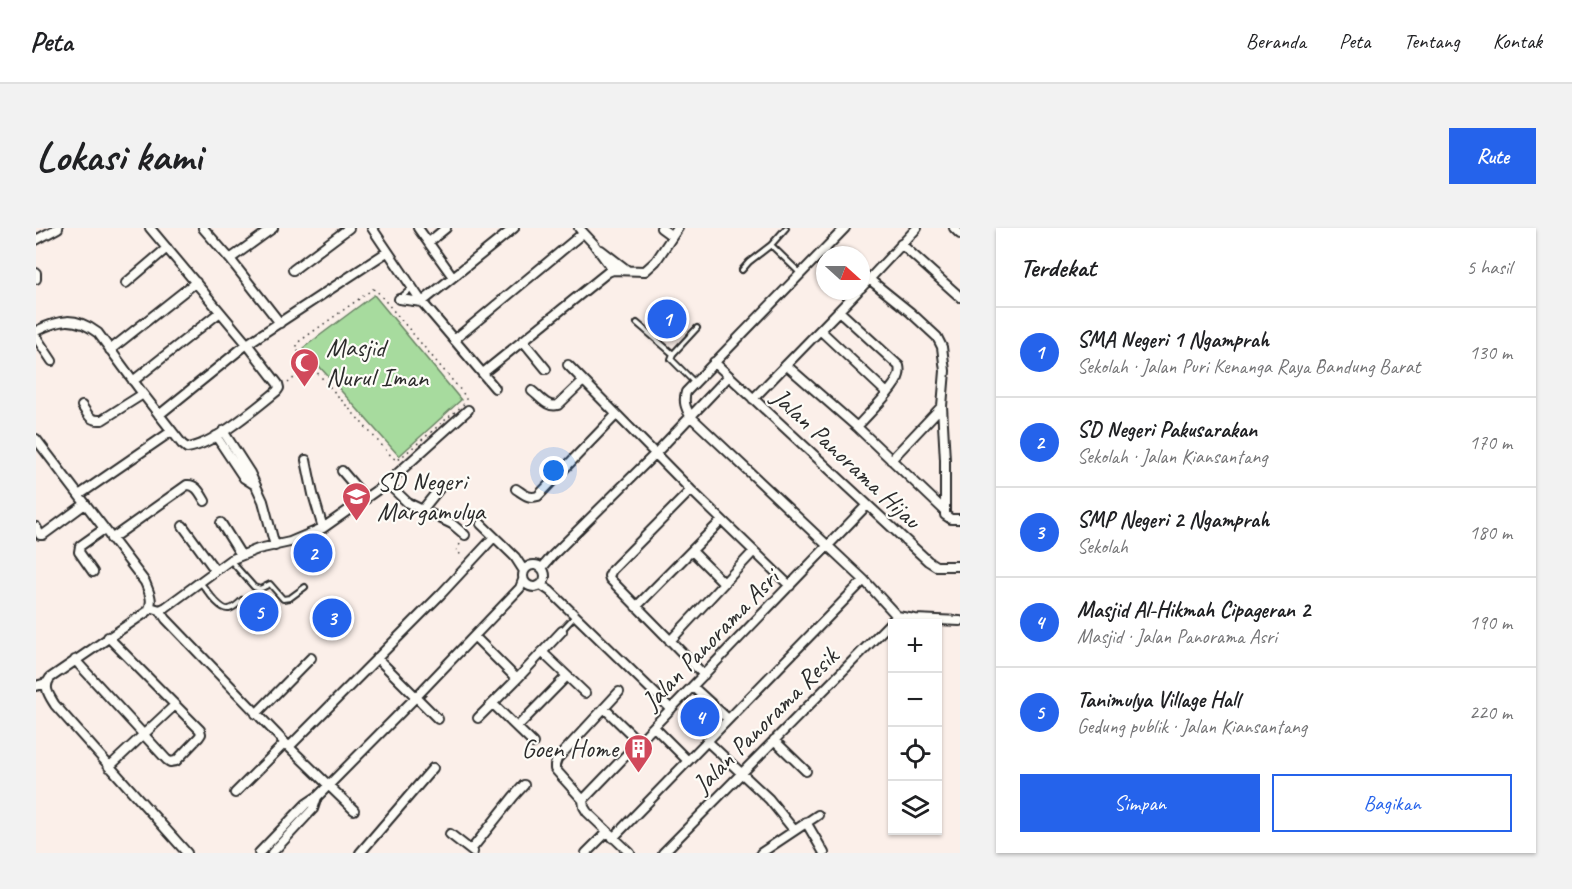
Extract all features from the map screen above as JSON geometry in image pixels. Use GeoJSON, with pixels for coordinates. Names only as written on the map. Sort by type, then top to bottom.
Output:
{"type":"FeatureCollection","features":[{"type":"Feature","properties":{"kind":"street"},"geometry":{"type":"LineString","coordinates":[[36,240],[58,228]]}},
{"type":"Feature","properties":{"kind":"street"},"geometry":{"type":"LineString","coordinates":[[36,332],[53,322],[66,321],[91,328],[98,333],[159,415],[187,448],[195,447],[220,433],[277,391],[278,387],[247,344],[150,228]]}},
{"type":"Feature","properties":{"kind":"street"},"geometry":{"type":"LineString","coordinates":[[203,228],[280,322]]}},
{"type":"Feature","properties":{"kind":"street"},"geometry":{"type":"LineString","coordinates":[[230,259],[273,228]]}},
{"type":"Feature","properties":{"kind":"street"},"geometry":{"type":"LineString","coordinates":[[293,270],[349,228]]}},
{"type":"Feature","properties":{"kind":"street"},"geometry":{"type":"LineString","coordinates":[[372,228],[422,302],[495,388]]}},
{"type":"Feature","properties":{"kind":"street"},"geometry":{"type":"LineString","coordinates":[[418,228],[453,277]]}},
{"type":"Feature","properties":{"kind":"street"},"geometry":{"type":"LineString","coordinates":[[429,242],[446,228]]}},
{"type":"Feature","properties":{"kind":"street"},"geometry":{"type":"LineString","coordinates":[[399,299],[422,302],[514,228]]}},
{"type":"Feature","properties":{"kind":"street"},"geometry":{"type":"LineString","coordinates":[[661,228],[672,236]]}},
{"type":"Feature","properties":{"kind":"street"},"geometry":{"type":"LineString","coordinates":[[483,373],[613,270],[642,271],[649,268],[678,228]]}},
{"type":"Feature","properties":{"kind":"street"},"geometry":{"type":"LineString","coordinates":[[845,228],[686,392],[685,406],[690,416],[864,580],[897,616],[960,621]]}},
{"type":"Feature","properties":{"kind":"street"},"geometry":{"type":"LineString","coordinates":[[870,278],[917,228]]}},
{"type":"Feature","properties":{"kind":"street"},"geometry":{"type":"LineString","coordinates":[[954,228],[960,234]]}},
{"type":"Feature","properties":{"kind":"street"},"geometry":{"type":"LineString","coordinates":[[454,340],[581,230],[613,270]]}},
{"type":"Feature","properties":{"kind":"street"},"geometry":{"type":"LineString","coordinates":[[593,243],[628,271]]}},
{"type":"Feature","properties":{"kind":"street"},"geometry":{"type":"LineString","coordinates":[[901,244],[960,297]]}},
{"type":"Feature","properties":{"kind":"street"},"geometry":{"type":"LineString","coordinates":[[126,283],[167,248]]}},
{"type":"Feature","properties":{"kind":"street"},"geometry":{"type":"LineString","coordinates":[[159,415],[247,344],[387,252]]}},
{"type":"Feature","properties":{"kind":"street"},"geometry":{"type":"LineString","coordinates":[[36,273],[36,279]]}},
{"type":"Feature","properties":{"kind":"street"},"geometry":{"type":"LineString","coordinates":[[870,280],[937,337],[942,347],[945,371],[942,406],[945,460],[944,510],[947,518],[960,519]]}},
{"type":"Feature","properties":{"kind":"street"},"geometry":{"type":"LineString","coordinates":[[110,350],[196,282]]}},
{"type":"Feature","properties":{"kind":"street"},"geometry":{"type":"LineString","coordinates":[[753,399],[850,300]]}},
{"type":"Feature","properties":{"kind":"street"},"geometry":{"type":"LineString","coordinates":[[839,311],[899,366],[898,379],[857,427]]}},
{"type":"Feature","properties":{"kind":"street"},"geometry":{"type":"LineString","coordinates":[[133,381],[220,312]]}},
{"type":"Feature","properties":{"kind":"street"},"geometry":{"type":"LineString","coordinates":[[820,330],[887,393]]}},
{"type":"Feature","properties":{"kind":"street"},"geometry":{"type":"LineString","coordinates":[[36,337],[52,361]]}},
{"type":"Feature","properties":{"kind":"street"},"geometry":{"type":"LineString","coordinates":[[523,341],[546,369]]}},
{"type":"Feature","properties":{"kind":"street","name":"Jalan Panorama Hijau"},"geometry":{"type":"LineString","coordinates":[[714,362],[928,561],[936,566],[960,566]]}},
{"type":"Feature","properties":{"kind":"street"},"geometry":{"type":"LineString","coordinates":[[568,365],[691,490],[790,586]]}},
{"type":"Feature","properties":{"kind":"street"},"geometry":{"type":"LineString","coordinates":[[786,365],[857,427],[944,510]]}},
{"type":"Feature","properties":{"kind":"street"},"geometry":{"type":"LineString","coordinates":[[260,853],[306,804],[318,796],[475,637],[530,575],[656,454],[729,376]]}},
{"type":"Feature","properties":{"kind":"street"},"geometry":{"type":"LineString","coordinates":[[532,391],[550,406],[554,406],[558,405],[583,381]]}},
{"type":"Feature","properties":{"kind":"street"},"geometry":{"type":"LineString","coordinates":[[82,406],[91,418],[102,420],[143,394]]}},
{"type":"Feature","properties":{"kind":"street"},"geometry":{"type":"LineString","coordinates":[[891,460],[942,406]]}},
{"type":"Feature","properties":{"kind":"street"},"geometry":{"type":"LineString","coordinates":[[160,610],[230,560],[310,535],[323,528],[387,483],[468,410]]}},
{"type":"Feature","properties":{"kind":"street"},"geometry":{"type":"LineString","coordinates":[[516,489],[527,497],[538,496],[616,415]]}},
{"type":"Feature","properties":{"kind":"street"},"geometry":{"type":"LineString","coordinates":[[78,495],[172,431]]}},
{"type":"Feature","properties":{"kind":"street"},"geometry":{"type":"LineString","coordinates":[[220,433],[244,478],[255,485],[263,501],[275,546]]}},
{"type":"Feature","properties":{"kind":"street"},"geometry":{"type":"LineString","coordinates":[[36,439],[145,582],[151,599],[150,607],[144,614],[75,660],[46,683],[36,686]]}},
{"type":"Feature","properties":{"kind":"street"},"geometry":{"type":"LineString","coordinates":[[306,460],[323,528]]}},
{"type":"Feature","properties":{"kind":"street"},"geometry":{"type":"LineString","coordinates":[[342,471],[366,499]]}},
{"type":"Feature","properties":{"kind":"street"},"geometry":{"type":"LineString","coordinates":[[387,483],[404,500],[452,524],[465,535]]}},
{"type":"Feature","properties":{"kind":"street"},"geometry":{"type":"LineString","coordinates":[[111,539],[188,485],[196,487],[205,501]]}},
{"type":"Feature","properties":{"kind":"street"},"geometry":{"type":"LineString","coordinates":[[423,509],[439,489]]}},
{"type":"Feature","properties":{"kind":"street"},"geometry":{"type":"LineString","coordinates":[[691,490],[612,570],[610,579],[704,675]]}},
{"type":"Feature","properties":{"kind":"street"},"geometry":{"type":"LineString","coordinates":[[36,527],[42,535],[85,504]]}},
{"type":"Feature","properties":{"kind":"street","name":"Jalan Panorama Asri"},"geometry":{"type":"LineString","coordinates":[[583,800],[867,505]]}},
{"type":"Feature","properties":{"kind":"street"},"geometry":{"type":"LineString","coordinates":[[636,607],[722,520]]}},
{"type":"Feature","properties":{"kind":"street"},"geometry":{"type":"LineString","coordinates":[[221,523],[241,555]]}},
{"type":"Feature","properties":{"kind":"street"},"geometry":{"type":"LineString","coordinates":[[481,524],[530,575],[533,587],[544,585]]}},
{"type":"Feature","properties":{"kind":"street"},"geometry":{"type":"LineString","coordinates":[[183,526],[215,570]]}},
{"type":"Feature","properties":{"kind":"street"},"geometry":{"type":"LineString","coordinates":[[93,572],[78,548],[104,529]]}},
{"type":"Feature","properties":{"kind":"street"},"geometry":{"type":"LineString","coordinates":[[234,793],[377,658],[494,537]]}},
{"type":"Feature","properties":{"kind":"street"},"geometry":{"type":"LineString","coordinates":[[692,551],[724,583]]}},
{"type":"Feature","properties":{"kind":"street"},"geometry":{"type":"LineString","coordinates":[[670,641],[754,551]]}},
{"type":"Feature","properties":{"kind":"street"},"geometry":{"type":"LineString","coordinates":[[530,575],[544,572],[544,585],[671,709]]}},
{"type":"Feature","properties":{"kind":"street"},"geometry":{"type":"LineString","coordinates":[[613,838],[864,580]]}},
{"type":"Feature","properties":{"kind":"street"},"geometry":{"type":"LineString","coordinates":[[150,607],[160,610],[256,714],[354,810]]}},
{"type":"Feature","properties":{"kind":"street","name":"Jalan Panorama Resik"},"geometry":{"type":"LineString","coordinates":[[663,853],[897,616]]}},
{"type":"Feature","properties":{"kind":"street"},"geometry":{"type":"LineString","coordinates":[[478,718],[561,631]]}},
{"type":"Feature","properties":{"kind":"street"},"geometry":{"type":"LineString","coordinates":[[75,660],[167,760],[176,761],[201,734],[200,730],[108,637]]}},
{"type":"Feature","properties":{"kind":"street"},"geometry":{"type":"LineString","coordinates":[[475,637],[517,679]]}},
{"type":"Feature","properties":{"kind":"street"},"geometry":{"type":"LineString","coordinates":[[542,652],[585,693]]}},
{"type":"Feature","properties":{"kind":"street"},"geometry":{"type":"LineString","coordinates":[[256,714],[311,658]]}},
{"type":"Feature","properties":{"kind":"street"},"geometry":{"type":"LineString","coordinates":[[377,658],[438,719]]}},
{"type":"Feature","properties":{"kind":"street"},"geometry":{"type":"LineString","coordinates":[[517,727],[567,676]]}},
{"type":"Feature","properties":{"kind":"street"},"geometry":{"type":"LineString","coordinates":[[46,683],[46,690],[55,705],[187,853]]}},
{"type":"Feature","properties":{"kind":"street"},"geometry":{"type":"LineString","coordinates":[[693,687],[728,718]]}},
{"type":"Feature","properties":{"kind":"street"},"geometry":{"type":"LineString","coordinates":[[619,692],[557,759],[555,769],[583,800],[587,812],[630,853]]}},
{"type":"Feature","properties":{"kind":"street"},"geometry":{"type":"LineString","coordinates":[[493,704],[533,743]]}},
{"type":"Feature","properties":{"kind":"street"},"geometry":{"type":"LineString","coordinates":[[109,767],[175,705]]}},
{"type":"Feature","properties":{"kind":"street"},"geometry":{"type":"LineString","coordinates":[[604,708],[639,742]]}},
{"type":"Feature","properties":{"kind":"street"},"geometry":{"type":"LineString","coordinates":[[654,727],[688,761]]}},
{"type":"Feature","properties":{"kind":"street"},"geometry":{"type":"LineString","coordinates":[[774,740],[806,771]]}},
{"type":"Feature","properties":{"kind":"street"},"geometry":{"type":"LineString","coordinates":[[708,741],[776,807],[794,830]]}},
{"type":"Feature","properties":{"kind":"street"},"geometry":{"type":"LineString","coordinates":[[360,853],[433,768]]}},
{"type":"Feature","properties":{"kind":"street"},"geometry":{"type":"LineString","coordinates":[[450,834],[473,852],[524,785]]}},
{"type":"Feature","properties":{"kind":"street"},"geometry":{"type":"LineString","coordinates":[[272,853],[313,810],[318,796]]}},
{"type":"Feature","properties":{"kind":"street"},"geometry":{"type":"LineString","coordinates":[[761,853],[818,815]]}},
{"type":"Feature","properties":{"kind":"street"},"geometry":{"type":"LineString","coordinates":[[806,822],[824,853]]}},
{"type":"Feature","properties":{"kind":"street"},"geometry":{"type":"LineString","coordinates":[[586,853],[607,832]]}},
{"type":"Feature","properties":{"kind":"lane"},"geometry":{"type":"LineString","coordinates":[[742,270],[771,245],[786,228]]}},
{"type":"Feature","properties":{"kind":"lane"},"geometry":{"type":"LineString","coordinates":[[771,245],[801,273]]}},
{"type":"Feature","properties":{"kind":"lane"},"geometry":{"type":"LineString","coordinates":[[399,299],[412,288]]}},
{"type":"Feature","properties":{"kind":"lane"},"geometry":{"type":"LineString","coordinates":[[637,323],[673,354]]}},
{"type":"Feature","properties":{"kind":"lane"},"geometry":{"type":"LineString","coordinates":[[695,382],[671,359],[697,328]]}},
{"type":"Feature","properties":{"kind":"lane"},"geometry":{"type":"LineString","coordinates":[[230,560],[254,587],[260,589],[270,584],[283,599],[290,598],[305,587]]}},
{"type":"Feature","properties":{"kind":"lane"},"geometry":{"type":"LineString","coordinates":[[200,582],[225,609],[232,609],[242,600]]}},
{"type":"Feature","properties":{"kind":"lane"},"geometry":{"type":"LineString","coordinates":[[561,631],[576,615]]}},
{"type":"Feature","properties":{"kind":"path"},"geometry":{"type":"LineString","coordinates":[[376,290],[466,399],[463,405],[401,459],[395,459],[310,364],[297,350],[297,343],[376,290]]}},
{"type":"Feature","properties":{"kind":"path"},"geometry":{"type":"LineString","coordinates":[[278,387],[287,383],[310,364]]}},
{"type":"Feature","properties":{"kind":"path"},"geometry":{"type":"LineString","coordinates":[[465,535],[456,551],[470,562]]}},
{"type":"Feature","properties":{"kind":"green space"},"geometry":{"type":"Polygon","coordinates":[[[374,295],[461,400],[399,456],[303,348],[374,295]]]}},
{"type":"Feature","properties":{"kind":"place","name":"SMA Negeri 1 Ngamprah"},"geometry":{"type":"Point","coordinates":[667,319]}},
{"type":"Feature","properties":{"kind":"place","name":"Masjid Nurul Iman"},"geometry":{"type":"Point","coordinates":[305,388]}},
{"type":"Feature","properties":{"kind":"place","name":"SD Negeri Margamulya"},"geometry":{"type":"Point","coordinates":[356,522]}},
{"type":"Feature","properties":{"kind":"place","name":"SD Negeri Pakusarakan"},"geometry":{"type":"Point","coordinates":[313,553]}},
{"type":"Feature","properties":{"kind":"place","name":"Tanimulya Village Hall"},"geometry":{"type":"Point","coordinates":[259,612]}},
{"type":"Feature","properties":{"kind":"place","name":"SMP Negeri 2 Ngamprah"},"geometry":{"type":"Point","coordinates":[332,618]}},
{"type":"Feature","properties":{"kind":"place","name":"Masjid Al-Hikmah Cipageran 2"},"geometry":{"type":"Point","coordinates":[700,717]}},
{"type":"Feature","properties":{"kind":"place","name":"Goen Home"},"geometry":{"type":"Point","coordinates":[639,774]}}]}
